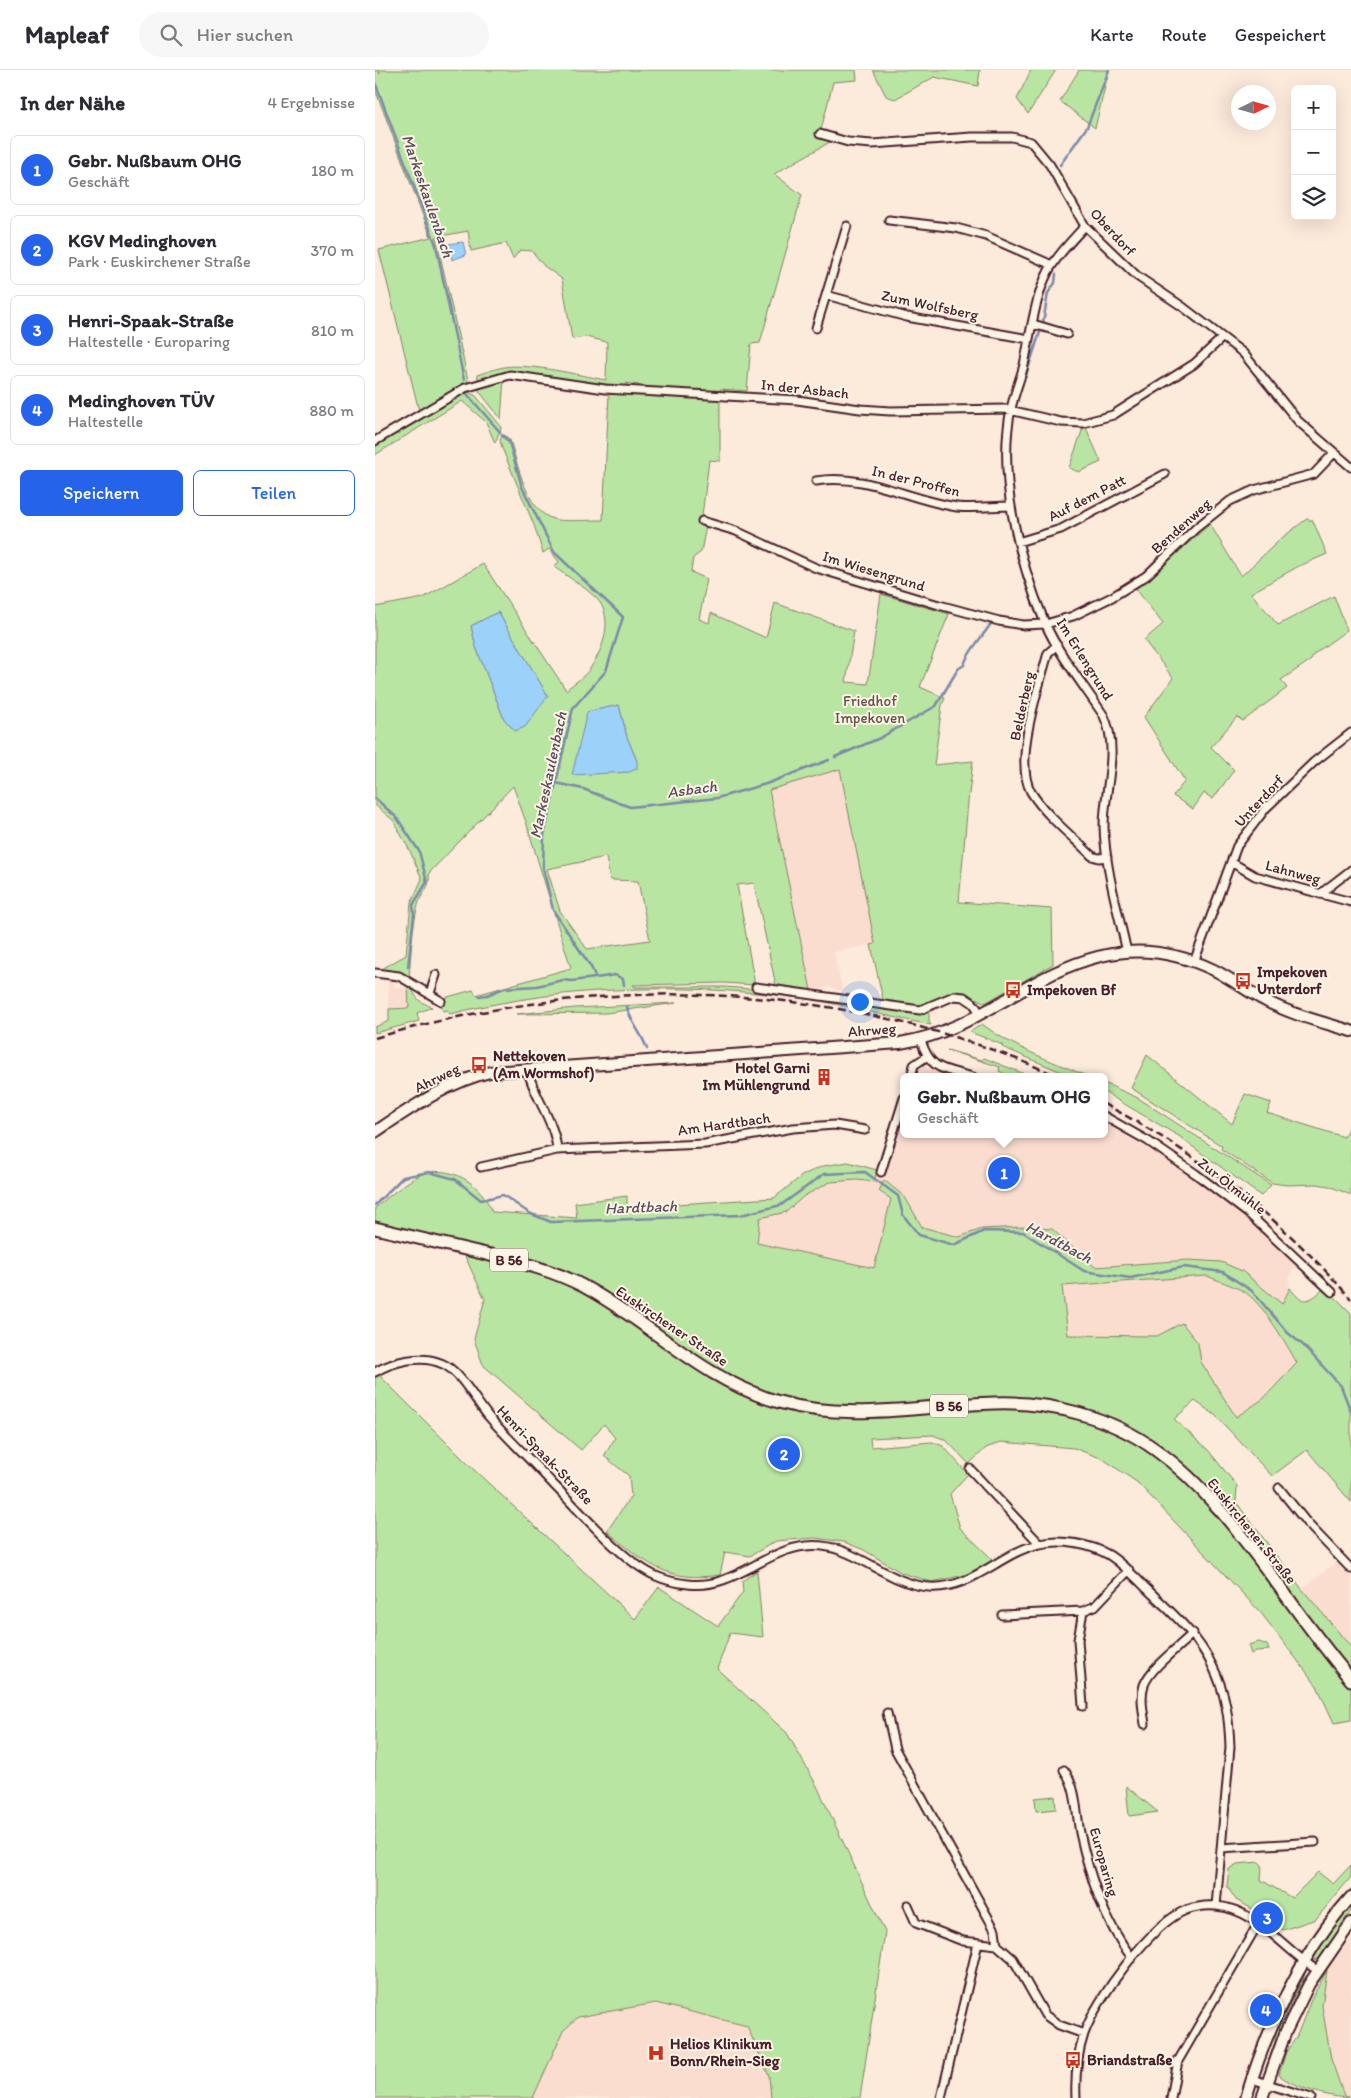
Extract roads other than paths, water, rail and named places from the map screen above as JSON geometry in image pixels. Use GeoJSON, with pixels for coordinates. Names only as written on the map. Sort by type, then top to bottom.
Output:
{"type":"FeatureCollection","features":[{"type":"Feature","properties":{"kind":"main road","name":"Euskirchener Straße"},"geometry":{"type":"LineString","coordinates":[[375,1228],[522,1263],[558,1274],[584,1286],[606,1300],[708,1371],[745,1390],[780,1402],[814,1409],[852,1411],[996,1403],[1026,1404],[1076,1412],[1132,1435],[1154,1448],[1175,1465],[1214,1504],[1351,1680]]}},
{"type":"Feature","properties":{"kind":"street","name":"Oberdorf"},"geometry":{"type":"LineString","coordinates":[[820,134],[848,142],[872,144],[972,137],[1024,138],[1031,142],[1050,165],[1085,226],[1137,276],[1183,307],[1243,354],[1298,421],[1351,467]]}},
{"type":"Feature","properties":{"kind":"street"},"geometry":{"type":"LineString","coordinates":[[889,220],[956,228],[986,236],[1051,265]]}},
{"type":"Feature","properties":{"kind":"street"},"geometry":{"type":"LineString","coordinates":[[816,328],[847,226]]}},
{"type":"Feature","properties":{"kind":"street","name":"Im Erlengrund"},"geometry":{"type":"LineString","coordinates":[[1085,226],[1051,265],[1040,292],[1011,409],[1008,464],[1011,506],[1018,542],[1046,624],[1057,645],[1109,726],[1112,746],[1104,826],[1107,857],[1127,952]]}},
{"type":"Feature","properties":{"kind":"street","name":"Zum Wolfsberg"},"geometry":{"type":"LineString","coordinates":[[826,295],[907,317],[1029,340]]}},
{"type":"Feature","properties":{"kind":"street"},"geometry":{"type":"LineString","coordinates":[[1033,324],[1067,334]]}},
{"type":"Feature","properties":{"kind":"street","name":"In der Asbach"},"geometry":{"type":"LineString","coordinates":[[375,441],[465,388],[510,375],[605,389],[797,400],[860,409],[890,411],[1011,409],[1061,422],[1083,423],[1113,415],[1195,364],[1222,338]]}},
{"type":"Feature","properties":{"kind":"street","name":"Bendenweg"},"geometry":{"type":"LineString","coordinates":[[1046,624],[1073,616],[1112,597],[1146,576],[1196,528],[1230,501],[1254,490],[1314,474],[1334,453]]}},
{"type":"Feature","properties":{"kind":"street","name":"Auf dem Patt"},"geometry":{"type":"LineString","coordinates":[[1018,542],[1061,529],[1165,474]]}},
{"type":"Feature","properties":{"kind":"street","name":"In der Proffen"},"geometry":{"type":"LineString","coordinates":[[816,481],[834,478],[862,481],[957,507],[1011,506]]}},
{"type":"Feature","properties":{"kind":"street","name":"Im Wiesengrund"},"geometry":{"type":"LineString","coordinates":[[701,521],[736,530],[815,568],[999,621],[1023,625],[1046,624]]}},
{"type":"Feature","properties":{"kind":"street","name":"Belderberg"},"geometry":{"type":"LineString","coordinates":[[1057,645],[1047,653],[1027,732],[1026,776],[1031,792],[1085,850],[1095,858],[1107,857]]}},
{"type":"Feature","properties":{"kind":"street","name":"Unterdorf"},"geometry":{"type":"LineString","coordinates":[[1194,962],[1237,846],[1267,808],[1314,762],[1351,733]]}},
{"type":"Feature","properties":{"kind":"street","name":"Lahnweg"},"geometry":{"type":"LineString","coordinates":[[1231,862],[1255,876],[1351,902]]}},
{"type":"Feature","properties":{"kind":"street"},"geometry":{"type":"LineString","coordinates":[[1320,894],[1351,870]]}},
{"type":"Feature","properties":{"kind":"street","name":"Ahrweg"},"geometry":{"type":"LineString","coordinates":[[375,1132],[411,1108],[462,1081],[491,1072],[921,1040],[959,1026],[1044,978],[1078,962],[1101,955],[1127,952],[1159,952],[1194,962],[1212,969],[1265,1001],[1291,1012],[1351,1031]]}},
{"type":"Feature","properties":{"kind":"street"},"geometry":{"type":"LineString","coordinates":[[375,973],[399,976],[441,1001]]}},
{"type":"Feature","properties":{"kind":"street"},"geometry":{"type":"LineString","coordinates":[[430,993],[436,975]]}},
{"type":"Feature","properties":{"kind":"street"},"geometry":{"type":"LineString","coordinates":[[756,987],[920,1010],[954,996],[964,998],[973,1003],[981,1014]]}},
{"type":"Feature","properties":{"kind":"street"},"geometry":{"type":"LineString","coordinates":[[921,1040],[926,1057],[937,1066],[960,1073]]}},
{"type":"Feature","properties":{"kind":"street"},"geometry":{"type":"LineString","coordinates":[[912,1073],[914,1065],[926,1057]]}},
{"type":"Feature","properties":{"kind":"street"},"geometry":{"type":"LineString","coordinates":[[527,1068],[531,1086],[556,1137],[557,1150]]}},
{"type":"Feature","properties":{"kind":"street"},"geometry":{"type":"LineString","coordinates":[[881,1172],[900,1111]]}},
{"type":"Feature","properties":{"kind":"street","name":"Zur Ölmühle"},"geometry":{"type":"LineString","coordinates":[[1108,1118],[1156,1147],[1250,1215],[1332,1292]]}},
{"type":"Feature","properties":{"kind":"street","name":"Am Hardtbach"},"geometry":{"type":"LineString","coordinates":[[481,1167],[557,1150],[705,1144],[793,1128],[835,1125],[865,1130]]}},
{"type":"Feature","properties":{"kind":"street","name":"Henri-Spaak-Straße"},"geometry":{"type":"LineString","coordinates":[[375,1372],[404,1361],[425,1358],[445,1364],[453,1371],[495,1423],[598,1530],[630,1558],[656,1576],[686,1584],[699,1585],[723,1581],[783,1551],[806,1546],[826,1546],[845,1551],[900,1580],[931,1587],[952,1586],[974,1578],[1019,1552],[1039,1544],[1064,1543],[1086,1545],[1110,1556],[1129,1570],[1193,1633],[1215,1670],[1225,1697],[1230,1747],[1216,1906]]}},
{"type":"Feature","properties":{"kind":"street"},"geometry":{"type":"LineString","coordinates":[[970,1469],[1039,1544]]}},
{"type":"Feature","properties":{"kind":"street"},"geometry":{"type":"LineString","coordinates":[[1279,1488],[1307,1523],[1351,1569]]}},
{"type":"Feature","properties":{"kind":"street"},"geometry":{"type":"LineString","coordinates":[[1001,1616],[1083,1611],[1095,1606],[1129,1570]]}},
{"type":"Feature","properties":{"kind":"street"},"geometry":{"type":"LineString","coordinates":[[695,1593],[699,1585]]}},
{"type":"Feature","properties":{"kind":"street"},"geometry":{"type":"LineString","coordinates":[[1083,1611],[1078,1640],[1083,1706]]}},
{"type":"Feature","properties":{"kind":"street"},"geometry":{"type":"LineString","coordinates":[[1145,1724],[1142,1697],[1144,1685],[1149,1675],[1193,1633]]}},
{"type":"Feature","properties":{"kind":"street"},"geometry":{"type":"LineString","coordinates":[[887,1713],[895,1749],[995,1930],[997,1945]]}},
{"type":"Feature","properties":{"kind":"street","name":"Europaring"},"geometry":{"type":"LineString","coordinates":[[1064,1770],[1072,1781],[1089,1867],[1100,1900],[1114,1932],[1132,1958]]}},
{"type":"Feature","properties":{"kind":"street"},"geometry":{"type":"LineString","coordinates":[[1221,1848],[1315,1842]]}},
{"type":"Feature","properties":{"kind":"street"},"geometry":{"type":"LineString","coordinates":[[1246,2098],[1276,2017],[1303,1962],[1313,1945],[1351,1897]]}},
{"type":"Feature","properties":{"kind":"street"},"geometry":{"type":"LineString","coordinates":[[908,1905],[916,1923],[963,1941],[997,1945],[1013,1959],[1045,2015],[1059,2025],[1084,2034]]}},
{"type":"Feature","properties":{"kind":"street"},"geometry":{"type":"LineString","coordinates":[[1077,2098],[1077,2061],[1084,2034],[1109,1990],[1132,1958],[1170,1920],[1185,1910],[1216,1906],[1236,1910],[1258,1924],[1303,1962],[1317,1970]]}},
{"type":"Feature","properties":{"kind":"street"},"geometry":{"type":"LineString","coordinates":[[1171,2098],[1178,2062],[1258,1924]]}},
{"type":"Feature","properties":{"kind":"street"},"geometry":{"type":"LineString","coordinates":[[1262,2098],[1287,2031],[1317,1970],[1351,1924]]}},
{"type":"Feature","properties":{"kind":"street"},"geometry":{"type":"LineString","coordinates":[[941,2098],[978,1943]]}},
{"type":"Feature","properties":{"kind":"street"},"geometry":{"type":"LineString","coordinates":[[1252,2079],[1311,2098]]}},
{"type":"Feature","properties":{"kind":"water"},"geometry":{"type":"Polygon","coordinates":[[[463,242],[466,255],[452,260],[448,244],[463,242]]]}},
{"type":"Feature","properties":{"kind":"water"},"geometry":{"type":"Polygon","coordinates":[[[498,612],[548,696],[525,727],[515,731],[504,719],[476,647],[471,626],[498,612]]]}},
{"type":"Feature","properties":{"kind":"water"},"geometry":{"type":"Polygon","coordinates":[[[619,705],[627,737],[637,761],[637,768],[630,772],[572,775],[587,712],[619,705]]]}},
{"type":"Feature","properties":{"kind":"waterway","name":"Asbach"},"geometry":{"type":"LineString","coordinates":[[1060,165],[1087,127],[1109,70]]}},
{"type":"Feature","properties":{"kind":"waterway","name":"Markeskaulenbach"},"geometry":{"type":"LineString","coordinates":[[375,82],[436,245],[464,380]]}},
{"type":"Feature","properties":{"kind":"waterway","name":"Asbach"},"geometry":{"type":"LineString","coordinates":[[1043,323],[1048,293],[1055,283],[1056,274]]}},
{"type":"Feature","properties":{"kind":"waterway","name":"Asbach"},"geometry":{"type":"LineString","coordinates":[[1025,378],[1040,332]]}},
{"type":"Feature","properties":{"kind":"waterway","name":"Markeskaulenbach"},"geometry":{"type":"LineString","coordinates":[[467,394],[500,432]]}},
{"type":"Feature","properties":{"kind":"waterway","name":"Markeskaulenbach"},"geometry":{"type":"LineString","coordinates":[[502,435],[509,442],[522,487],[554,552],[623,617],[606,671],[573,708],[544,835],[543,867],[553,910],[591,967],[596,978],[615,975],[623,979],[624,985]]}},
{"type":"Feature","properties":{"kind":"waterway","name":"Asbach"},"geometry":{"type":"LineString","coordinates":[[835,757],[880,738],[936,706],[958,669],[964,665],[971,650],[990,625]]}},
{"type":"Feature","properties":{"kind":"waterway","name":"Asbach"},"geometry":{"type":"LineString","coordinates":[[556,783],[583,789],[630,807],[717,798],[766,784],[829,760]]}},
{"type":"Feature","properties":{"kind":"waterway"},"geometry":{"type":"LineString","coordinates":[[375,798],[397,818],[419,851],[427,882],[413,905],[414,914],[408,967]]}},
{"type":"Feature","properties":{"kind":"waterway"},"geometry":{"type":"LineString","coordinates":[[479,996],[504,988],[537,986],[563,980],[572,981],[595,978]]}},
{"type":"Feature","properties":{"kind":"waterway","name":"Markeskaulenbach"},"geometry":{"type":"LineString","coordinates":[[627,1007],[647,1049]]}},
{"type":"Feature","properties":{"kind":"waterway","name":"Hardtbach"},"geometry":{"type":"LineString","coordinates":[[375,1205],[403,1177],[429,1172],[455,1179],[481,1200],[503,1195],[529,1213],[551,1222],[741,1215],[781,1205],[824,1174],[865,1172],[898,1196],[903,1215],[919,1235],[954,1245],[984,1231],[1023,1232],[1084,1271],[1130,1278],[1184,1267],[1223,1272],[1252,1291],[1288,1333],[1303,1345],[1341,1386],[1351,1412]]}},
{"type":"Feature","properties":{"kind":"railway"},"geometry":{"type":"LineString","coordinates":[[375,1038],[460,1016],[546,1002],[633,995],[720,996],[807,1004],[893,1020],[977,1044],[1049,1073]]}},
{"type":"Feature","properties":{"kind":"railway"},"geometry":{"type":"LineString","coordinates":[[1108,1106],[1173,1144],[1237,1190],[1297,1242],[1351,1299]]}},
{"type":"Feature","properties":{"kind":"place","name":"Impekoven Unterdorf"},"geometry":{"type":"Point","coordinates":[1243,981]}},
{"type":"Feature","properties":{"kind":"place","name":"Impekoven Bf"},"geometry":{"type":"Point","coordinates":[1013,990]}},
{"type":"Feature","properties":{"kind":"place","name":"Nettekoven (Am Wormshof)"},"geometry":{"type":"Point","coordinates":[479,1065]}},
{"type":"Feature","properties":{"kind":"place","name":"Hotel Garni Im Mühlengrund"},"geometry":{"type":"Point","coordinates":[824,1077]}},
{"type":"Feature","properties":{"kind":"place","name":"Gebr. Nußbaum OHG"},"geometry":{"type":"Point","coordinates":[1004,1173]}},
{"type":"Feature","properties":{"kind":"place","name":"KGV Medinghoven"},"geometry":{"type":"Point","coordinates":[784,1454]}},
{"type":"Feature","properties":{"kind":"place","name":"Henri-Spaak-Straße"},"geometry":{"type":"Point","coordinates":[1267,1918]}},
{"type":"Feature","properties":{"kind":"place","name":"Medinghoven TÜV"},"geometry":{"type":"Point","coordinates":[1266,2010]}},
{"type":"Feature","properties":{"kind":"place","name":"Helios Klinikum Bonn/Rhein-Sieg"},"geometry":{"type":"Point","coordinates":[656,2053]}},
{"type":"Feature","properties":{"kind":"place","name":"Briandstraße"},"geometry":{"type":"Point","coordinates":[1073,2060]}},
{"type":"Feature","properties":{"kind":"park label","name":"Friedhof Impekoven"},"geometry":{"type":"Point","coordinates":[870,710]}}]}
